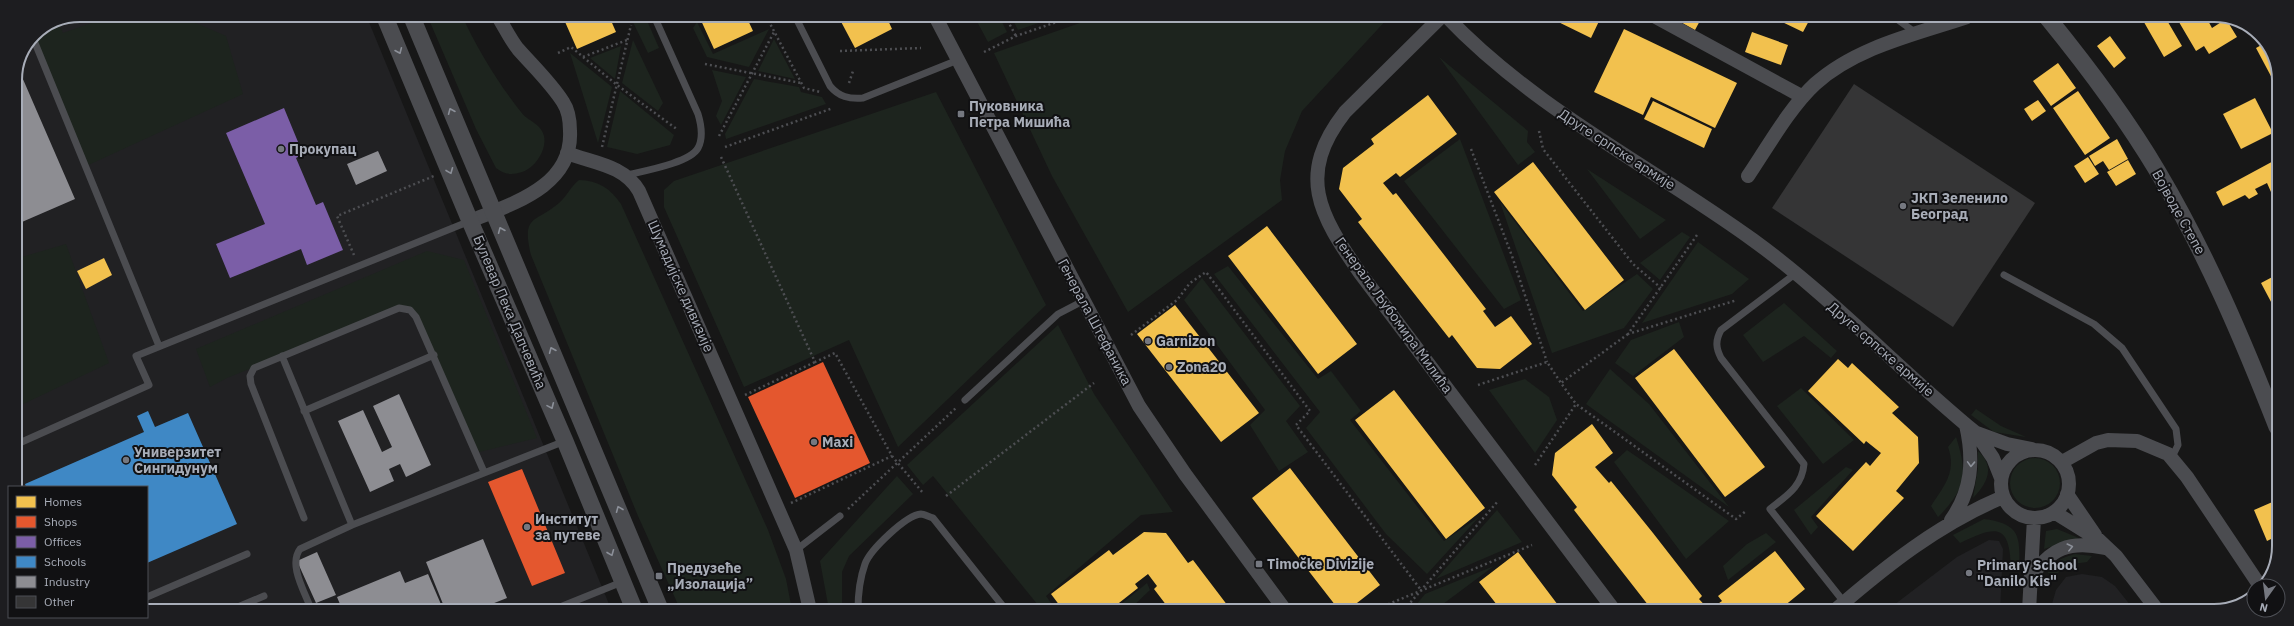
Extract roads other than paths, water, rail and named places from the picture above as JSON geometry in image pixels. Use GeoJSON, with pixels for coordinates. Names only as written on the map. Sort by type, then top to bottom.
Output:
{"type":"FeatureCollection","features":[{"type":"Feature","properties":{"kind":"street","name":"Булевар Пека Дапчевића"},"geometry":{"type":"LineString","coordinates":[[387,22],[470,221],[566,441],[632,604]]}},
{"type":"Feature","properties":{"kind":"street","name":"Булевар Пека Дапчевића"},"geometry":{"type":"LineString","coordinates":[[414,22],[658,604]]}},
{"type":"Feature","properties":{"kind":"street"},"geometry":{"type":"LineString","coordinates":[[470,221],[529,196],[553,178],[567,153],[571,139],[570,124],[564,102],[517,47],[501,22]]}},
{"type":"Feature","properties":{"kind":"street","name":"Генерала Штефаника"},"geometry":{"type":"LineString","coordinates":[[938,22],[1122,376],[1157,434],[1281,604]]}},
{"type":"Feature","properties":{"kind":"street","name":"Генерала Љубомира Милића"},"geometry":{"type":"LineString","coordinates":[[1436,22],[1345,112],[1333,128],[1320,156],[1317,170],[1319,200],[1335,235],[1360,273],[1609,604]]}},
{"type":"Feature","properties":{"kind":"street","name":"Друге српске армије"},"geometry":{"type":"LineString","coordinates":[[1451,22],[1467,39],[1514,79],[1591,133],[1728,222],[1796,274],[1971,429],[1993,458],[2001,478]]}},
{"type":"Feature","properties":{"kind":"street"},"geometry":{"type":"LineString","coordinates":[[1665,22],[1803,97]]}},
{"type":"Feature","properties":{"kind":"street"},"geometry":{"type":"LineString","coordinates":[[1748,176],[1803,97],[1814,84],[1846,62],[1952,22]]}},
{"type":"Feature","properties":{"kind":"street","name":"Војводе Степе"},"geometry":{"type":"LineString","coordinates":[[2051,22],[2100,86],[2157,171],[2220,289],[2272,415]]}},
{"type":"Feature","properties":{"kind":"street"},"geometry":{"type":"LineString","coordinates":[[567,153],[627,175]]}},
{"type":"Feature","properties":{"kind":"street","name":"Шумадијске дивизије"},"geometry":{"type":"LineString","coordinates":[[627,175],[639,191],[796,550],[809,604]]}},
{"type":"Feature","properties":{"kind":"street"},"geometry":{"type":"LineString","coordinates":[[1949,522],[1961,506],[1970,477],[1971,429]]}},
{"type":"Feature","properties":{"kind":"street","name":"Друге српске армије"},"geometry":{"type":"LineString","coordinates":[[1971,429],[2007,444],[2032,450]]}},
{"type":"Feature","properties":{"kind":"street"},"geometry":{"type":"LineString","coordinates":[[2062,462],[2096,444],[2123,439],[2150,445],[2172,457],[2255,578]]}},
{"type":"Feature","properties":{"kind":"street"},"geometry":{"type":"LineString","coordinates":[[2043,450],[2062,462],[2067,472],[2069,483],[2068,494],[2062,504],[2054,512],[2034,518],[2015,511],[2003,496],[2001,478],[2005,467],[2012,458],[2021,452],[2043,450]]}},
{"type":"Feature","properties":{"kind":"street"},"geometry":{"type":"LineString","coordinates":[[2068,494],[2104,545],[2125,566],[2153,604]]}},
{"type":"Feature","properties":{"kind":"street"},"geometry":{"type":"LineString","coordinates":[[1841,604],[1901,555],[1949,522],[2003,496]]}},
{"type":"Feature","properties":{"kind":"street"},"geometry":{"type":"LineString","coordinates":[[2054,512],[2104,545]]}},
{"type":"Feature","properties":{"kind":"street"},"geometry":{"type":"LineString","coordinates":[[2029,604],[2034,518]]}},
{"type":"Feature","properties":{"kind":"street"},"geometry":{"type":"LineString","coordinates":[[2030,579],[2047,557],[2064,548],[2079,544],[2104,545]]}},
{"type":"Feature","properties":{"kind":"lane"},"geometry":{"type":"LineString","coordinates":[[627,175],[662,166],[691,155],[698,148],[701,138],[702,127],[698,114],[657,22]]}},
{"type":"Feature","properties":{"kind":"lane"},"geometry":{"type":"LineString","coordinates":[[798,22],[830,86],[835,93],[851,99],[863,98],[958,60]]}},
{"type":"Feature","properties":{"kind":"lane"},"geometry":{"type":"LineString","coordinates":[[1901,22],[1917,34]]}},
{"type":"Feature","properties":{"kind":"lane"},"geometry":{"type":"LineString","coordinates":[[35,44],[159,346]]}},
{"type":"Feature","properties":{"kind":"lane"},"geometry":{"type":"LineString","coordinates":[[22,442],[149,385],[136,356],[470,221]]}},
{"type":"Feature","properties":{"kind":"lane"},"geometry":{"type":"LineString","coordinates":[[1796,274],[1721,330],[1716,342],[1716,349],[1721,358],[1804,464],[1803,476],[1796,488],[1770,509],[1838,604]]}},
{"type":"Feature","properties":{"kind":"lane"},"geometry":{"type":"LineString","coordinates":[[2004,275],[2094,324],[2122,348],[2176,429],[2178,444],[2172,457]]}},
{"type":"Feature","properties":{"kind":"lane"},"geometry":{"type":"LineString","coordinates":[[965,400],[1058,314],[1083,301]]}},
{"type":"Feature","properties":{"kind":"lane"},"geometry":{"type":"LineString","coordinates":[[304,518],[251,384],[250,376],[254,368],[399,308],[410,310],[416,316],[484,472]]}},
{"type":"Feature","properties":{"kind":"lane"},"geometry":{"type":"LineString","coordinates":[[304,411],[434,355]]}},
{"type":"Feature","properties":{"kind":"lane"},"geometry":{"type":"LineString","coordinates":[[282,356],[352,525]]}},
{"type":"Feature","properties":{"kind":"lane"},"geometry":{"type":"LineString","coordinates":[[309,604],[295,565],[297,553],[300,549],[352,525],[566,441]]}},
{"type":"Feature","properties":{"kind":"lane"},"geometry":{"type":"LineString","coordinates":[[859,604],[863,572],[869,556],[890,533],[911,517],[922,514],[932,518],[1001,604]]}},
{"type":"Feature","properties":{"kind":"lane"},"geometry":{"type":"LineString","coordinates":[[796,550],[840,516]]}},
{"type":"Feature","properties":{"kind":"lane"},"geometry":{"type":"LineString","coordinates":[[148,597],[246,554]]}},
{"type":"Feature","properties":{"kind":"lane"},"geometry":{"type":"LineString","coordinates":[[568,604],[622,582]]}},
{"type":"Feature","properties":{"kind":"lane"},"geometry":{"type":"LineString","coordinates":[[245,604],[264,596]]}},
{"type":"Feature","properties":{"kind":"place","name":"Пуковника Петра Мишића"},"geometry":{"type":"Point","coordinates":[961,114]}},
{"type":"Feature","properties":{"kind":"place","name":"Прокупац"},"geometry":{"type":"Point","coordinates":[281,149]}},
{"type":"Feature","properties":{"kind":"place","name":"ЈКП Зеленило Београд"},"geometry":{"type":"Point","coordinates":[1903,206]}},
{"type":"Feature","properties":{"kind":"place","name":"Garnizon"},"geometry":{"type":"Point","coordinates":[1148,341]}},
{"type":"Feature","properties":{"kind":"place","name":"Zona20"},"geometry":{"type":"Point","coordinates":[1169,367]}},
{"type":"Feature","properties":{"kind":"place","name":"Maxi"},"geometry":{"type":"Point","coordinates":[814,442]}},
{"type":"Feature","properties":{"kind":"place","name":"Универзитет Сингидунум"},"geometry":{"type":"Point","coordinates":[126,460]}},
{"type":"Feature","properties":{"kind":"place","name":"Институт за путеве"},"geometry":{"type":"Point","coordinates":[527,527]}},
{"type":"Feature","properties":{"kind":"place","name":"Timočke Divizije"},"geometry":{"type":"Point","coordinates":[1259,564]}},
{"type":"Feature","properties":{"kind":"place","name":"Primary School \"Danilo Kis\""},"geometry":{"type":"Point","coordinates":[1969,573]}},
{"type":"Feature","properties":{"kind":"place","name":"Предузеће „Изолација”"},"geometry":{"type":"Point","coordinates":[659,576]}}]}
